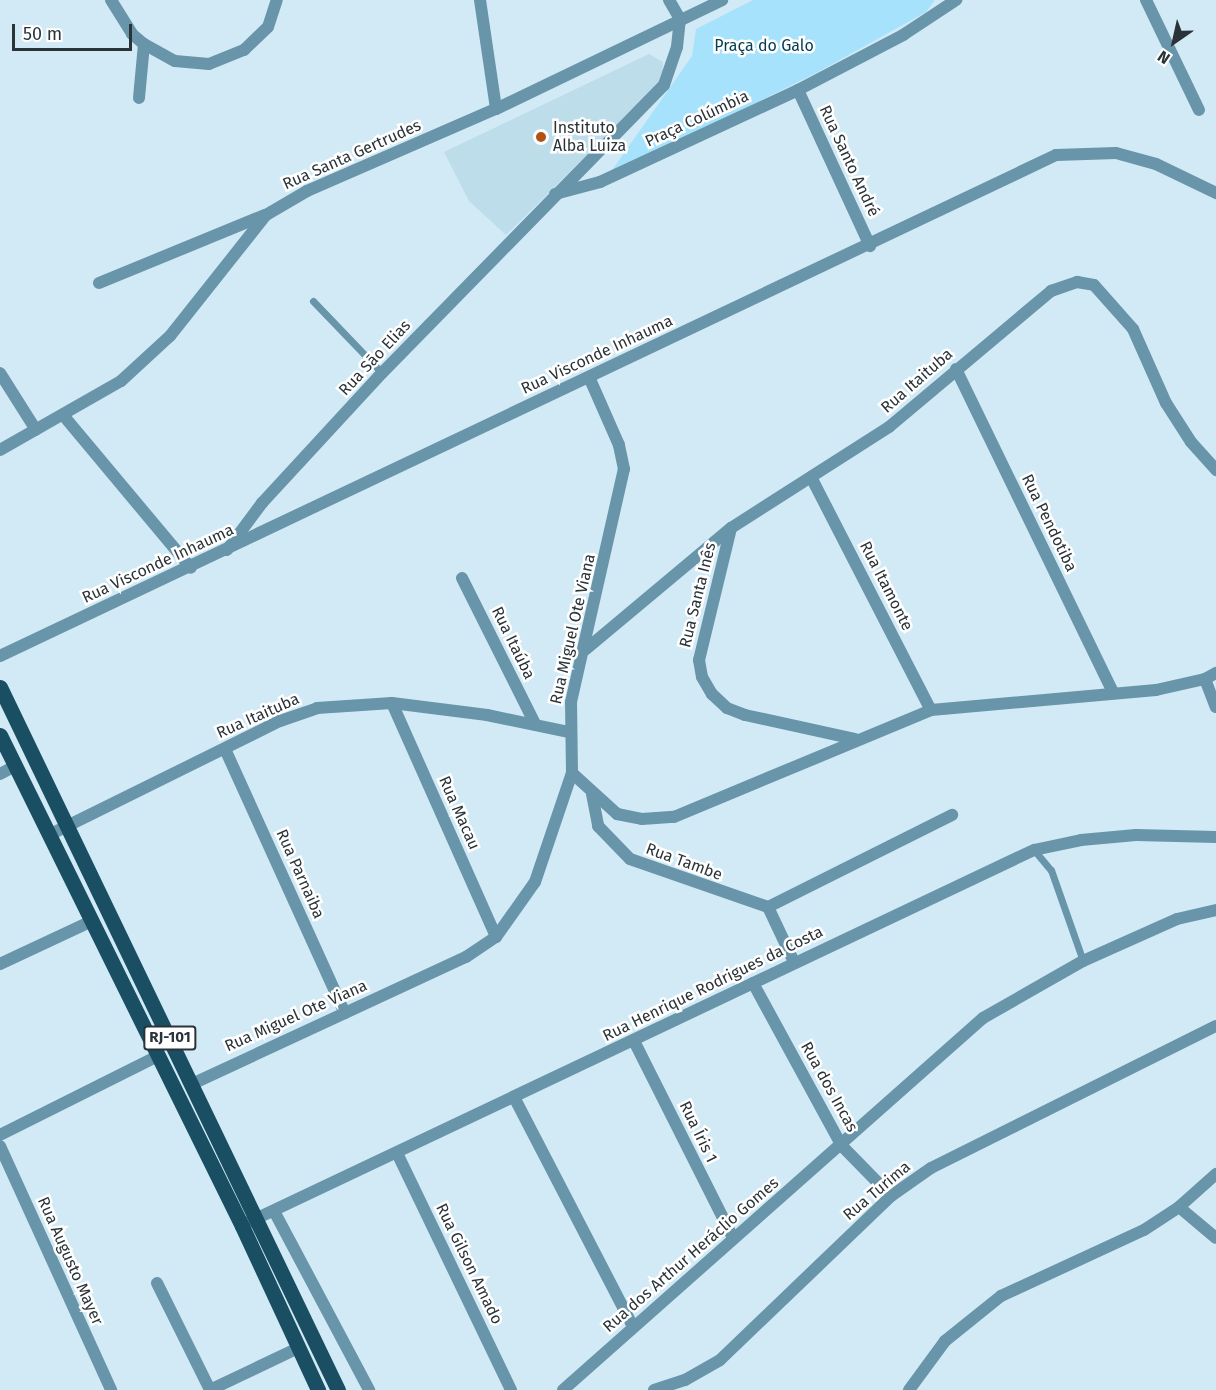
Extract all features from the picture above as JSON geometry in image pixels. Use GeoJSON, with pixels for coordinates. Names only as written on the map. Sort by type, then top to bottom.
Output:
{"type":"FeatureCollection","features":[{"type":"Feature","properties":{"kind":"main road","name":"RJ-101"},"geometry":{"type":"LineString","coordinates":[[0,687],[70,825],[338,1390]]}},
{"type":"Feature","properties":{"kind":"main road","name":"RJ-101"},"geometry":{"type":"LineString","coordinates":[[0,735],[156,1057],[242,1226],[318,1390]]}},
{"type":"Feature","properties":{"kind":"street"},"geometry":{"type":"LineString","coordinates":[[111,0],[132,34],[144,44],[175,61],[209,64],[244,50],[268,27],[277,0]]}},
{"type":"Feature","properties":{"kind":"street"},"geometry":{"type":"LineString","coordinates":[[480,0],[496,109]]}},
{"type":"Feature","properties":{"kind":"street"},"geometry":{"type":"LineString","coordinates":[[669,0],[680,19],[722,0]]}},
{"type":"Feature","properties":{"kind":"street","name":"Praça Colúmbia"},"geometry":{"type":"LineString","coordinates":[[555,194],[600,182],[798,90],[903,35],[956,0]]}},
{"type":"Feature","properties":{"kind":"street"},"geometry":{"type":"LineString","coordinates":[[1146,0],[1199,110]]}},
{"type":"Feature","properties":{"kind":"street","name":"Rua Santa Gertrudes"},"geometry":{"type":"LineString","coordinates":[[0,450],[121,381],[170,336],[266,215],[307,191],[496,109],[680,19]]}},
{"type":"Feature","properties":{"kind":"street","name":"Praça Colúmbia"},"geometry":{"type":"LineString","coordinates":[[555,194],[664,85],[677,47],[680,19]]}},
{"type":"Feature","properties":{"kind":"street"},"geometry":{"type":"LineString","coordinates":[[139,98],[144,44]]}},
{"type":"Feature","properties":{"kind":"street","name":"Rua Santo André"},"geometry":{"type":"LineString","coordinates":[[798,90],[870,246]]}},
{"type":"Feature","properties":{"kind":"street","name":"Rua Visconde Inhauma"},"geometry":{"type":"LineString","coordinates":[[0,656],[191,568],[589,376],[870,246],[1056,156],[1116,153],[1156,164],[1216,193]]}},
{"type":"Feature","properties":{"kind":"street","name":"Rua Sāo Elias"},"geometry":{"type":"LineString","coordinates":[[226,551],[262,503],[382,373],[555,194]]}},
{"type":"Feature","properties":{"kind":"street"},"geometry":{"type":"LineString","coordinates":[[99,283],[266,215]]}},
{"type":"Feature","properties":{"kind":"street","name":"Rua Itaituba"},"geometry":{"type":"LineString","coordinates":[[585,650],[731,528],[889,427],[1051,291],[1077,282],[1094,285],[1134,329],[1166,403],[1191,442],[1216,470]]}},
{"type":"Feature","properties":{"kind":"street","name":"Rua Pendotiba"},"geometry":{"type":"LineString","coordinates":[[956,369],[1113,692]]}},
{"type":"Feature","properties":{"kind":"street"},"geometry":{"type":"LineString","coordinates":[[0,373],[36,430]]}},
{"type":"Feature","properties":{"kind":"street","name":"Rua Miguel Ote Viana"},"geometry":{"type":"LineString","coordinates":[[192,1083],[466,957],[496,937],[535,882],[572,773],[569,732],[571,702],[585,650],[624,469],[619,445],[589,376]]}},
{"type":"Feature","properties":{"kind":"street"},"geometry":{"type":"LineString","coordinates":[[63,415],[191,568]]}},
{"type":"Feature","properties":{"kind":"street","name":"Rua Itamonte"},"geometry":{"type":"LineString","coordinates":[[811,477],[931,710]]}},
{"type":"Feature","properties":{"kind":"street","name":"Rua Santa Inês"},"geometry":{"type":"LineString","coordinates":[[731,528],[699,660],[702,678],[712,694],[727,708],[745,715],[855,739]]}},
{"type":"Feature","properties":{"kind":"street","name":"Rua Itaúba"},"geometry":{"type":"LineString","coordinates":[[462,578],[535,724]]}},
{"type":"Feature","properties":{"kind":"street"},"geometry":{"type":"LineString","coordinates":[[572,773],[592,794],[617,814],[642,819],[674,817],[855,739],[931,710],[1113,692],[1156,690],[1205,679],[1216,673]]}},
{"type":"Feature","properties":{"kind":"street"},"geometry":{"type":"LineString","coordinates":[[1205,679],[1216,707]]}},
{"type":"Feature","properties":{"kind":"street","name":"Rua Itaituba"},"geometry":{"type":"LineString","coordinates":[[49,835],[280,721],[317,708],[392,703],[535,724],[569,732]]}},
{"type":"Feature","properties":{"kind":"street","name":"Rua Macau"},"geometry":{"type":"LineString","coordinates":[[392,703],[496,937]]}},
{"type":"Feature","properties":{"kind":"street","name":"Rua Parnaiba"},"geometry":{"type":"LineString","coordinates":[[225,749],[345,1013]]}},
{"type":"Feature","properties":{"kind":"street"},"geometry":{"type":"LineString","coordinates":[[0,774],[15,766]]}},
{"type":"Feature","properties":{"kind":"street","name":"Rua Tambe"},"geometry":{"type":"LineString","coordinates":[[592,794],[598,826],[630,859],[768,907]]}},
{"type":"Feature","properties":{"kind":"street"},"geometry":{"type":"LineString","coordinates":[[794,962],[768,907],[952,815]]}},
{"type":"Feature","properties":{"kind":"street","name":"Rua Henrique Rodrigues da Costa"},"geometry":{"type":"LineString","coordinates":[[242,1226],[1034,850],[1081,840],[1136,835],[1216,837]]}},
{"type":"Feature","properties":{"kind":"street","name":"Rua dos Arthur Heráclio Gomes"},"geometry":{"type":"LineString","coordinates":[[563,1390],[733,1238],[842,1146],[928,1064],[983,1018],[1083,961],[1177,919],[1216,910]]}},
{"type":"Feature","properties":{"kind":"street"},"geometry":{"type":"LineString","coordinates":[[0,964],[92,921]]}},
{"type":"Feature","properties":{"kind":"street","name":"Rua dos Incas"},"geometry":{"type":"LineString","coordinates":[[753,983],[842,1146],[891,1196]]}},
{"type":"Feature","properties":{"kind":"street","name":"Rua Turima"},"geometry":{"type":"LineString","coordinates":[[654,1390],[685,1380],[720,1360],[891,1196],[931,1168],[1216,1026]]}},
{"type":"Feature","properties":{"kind":"street","name":"Rua Íris 1"},"geometry":{"type":"LineString","coordinates":[[634,1041],[733,1238]]}},
{"type":"Feature","properties":{"kind":"street"},"geometry":{"type":"LineString","coordinates":[[0,1135],[156,1057]]}},
{"type":"Feature","properties":{"kind":"street"},"geometry":{"type":"LineString","coordinates":[[514,1097],[633,1327]]}},
{"type":"Feature","properties":{"kind":"street","name":"Rua Augusto Mayer"},"geometry":{"type":"LineString","coordinates":[[0,1146],[111,1390]]}},
{"type":"Feature","properties":{"kind":"street","name":"Rua Gilson Amado"},"geometry":{"type":"LineString","coordinates":[[397,1153],[511,1390]]}},
{"type":"Feature","properties":{"kind":"street"},"geometry":{"type":"LineString","coordinates":[[909,1390],[945,1341],[1001,1296],[1144,1230],[1179,1207],[1216,1174]]}},
{"type":"Feature","properties":{"kind":"street"},"geometry":{"type":"LineString","coordinates":[[1179,1207],[1216,1238]]}},
{"type":"Feature","properties":{"kind":"street"},"geometry":{"type":"LineString","coordinates":[[274,1211],[369,1390]]}},
{"type":"Feature","properties":{"kind":"street"},"geometry":{"type":"LineString","coordinates":[[157,1282],[210,1390],[298,1348]]}},
{"type":"Feature","properties":{"kind":"lane"},"geometry":{"type":"LineString","coordinates":[[313,301],[382,373]]}},
{"type":"Feature","properties":{"kind":"lane"},"geometry":{"type":"LineString","coordinates":[[1034,850],[1051,870],[1083,961]]}},
{"type":"Feature","properties":{"kind":"shaded area","name":"Instituto Alba Luiza"},"geometry":{"type":"Polygon","coordinates":[[[649,54],[663,62],[663,80],[506,235],[469,201],[444,152],[649,54]]]}},
{"type":"Feature","properties":{"kind":"green space","name":"Praça do Galo"},"geometry":{"type":"Polygon","coordinates":[[[753,0],[935,0],[926,12],[818,72],[608,176],[692,56],[696,29],[753,0]]]}},
{"type":"Feature","properties":{"kind":"place","name":"Instituto Alba Luiza"},"geometry":{"type":"Point","coordinates":[541,137]}}]}
